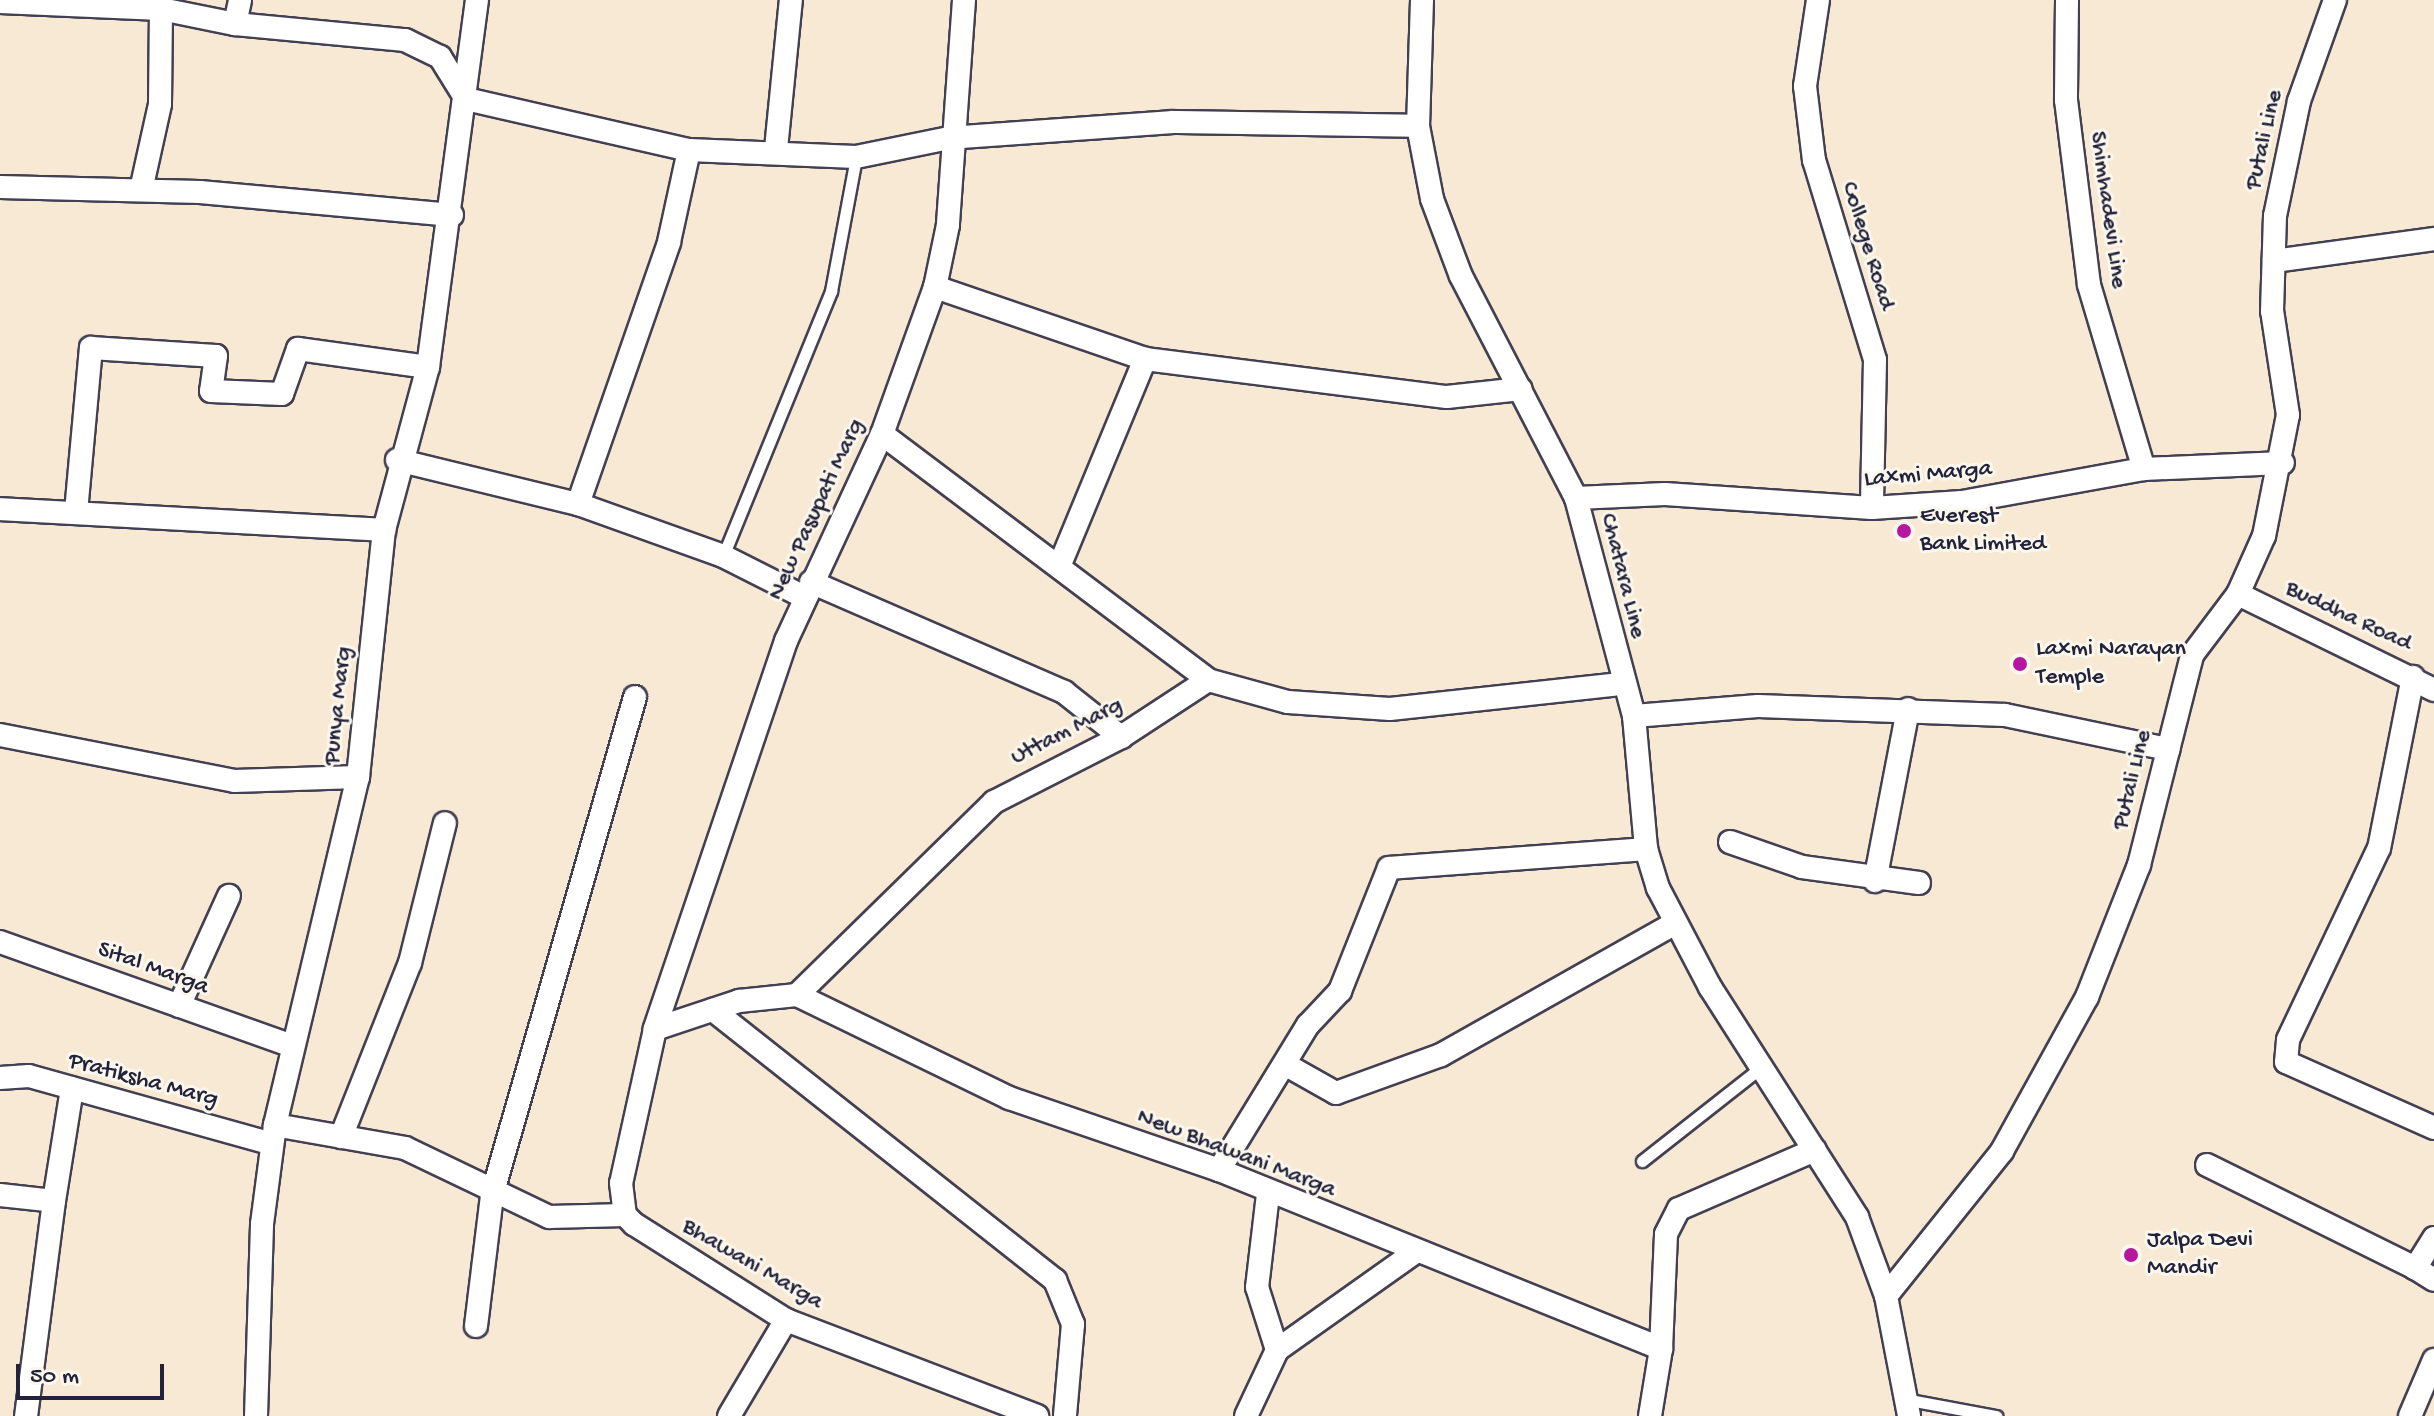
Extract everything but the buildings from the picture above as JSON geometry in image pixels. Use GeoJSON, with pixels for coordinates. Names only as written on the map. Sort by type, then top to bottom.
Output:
{"type":"FeatureCollection","features":[{"type":"Feature","properties":{"kind":"street"},"geometry":{"type":"LineString","coordinates":[[235,24],[240,0]]}},
{"type":"Feature","properties":{"kind":"street","name":"Punya Marg"},"geometry":{"type":"LineString","coordinates":[[256,1416],[273,1135],[289,1045],[358,777],[384,530],[397,460],[428,367],[452,215],[477,0]]}},
{"type":"Feature","properties":{"kind":"street"},"geometry":{"type":"LineString","coordinates":[[776,149],[791,0]]}},
{"type":"Feature","properties":{"kind":"street","name":"New Pasupati Marg"},"geometry":{"type":"LineString","coordinates":[[655,1029],[808,590],[882,434],[935,287],[948,225],[949,138],[964,0]]}},
{"type":"Feature","properties":{"kind":"street","name":"Chatara Line"},"geometry":{"type":"LineString","coordinates":[[1422,0],[1418,126],[1432,199],[1461,276],[1576,498],[1621,684],[1634,716],[1646,849],[1675,923],[1760,1068],[1857,1217],[1886,1296],[1907,1407]]}},
{"type":"Feature","properties":{"kind":"street","name":"College Road"},"geometry":{"type":"LineString","coordinates":[[1818,0],[1805,86],[1814,160],[1875,360],[1872,508]]}},
{"type":"Feature","properties":{"kind":"street","name":"Shimhadevi Line"},"geometry":{"type":"LineString","coordinates":[[2067,0],[2066,100],[2089,285],[2144,469]]}},
{"type":"Feature","properties":{"kind":"street","name":"Putali Line"},"geometry":{"type":"LineString","coordinates":[[1886,1296],[2002,1151],[2087,997],[2139,865],[2192,655],[2238,594],[2264,536],[2283,463],[2288,415],[2272,311],[2275,216],[2299,101],[2335,0]]}},
{"type":"Feature","properties":{"kind":"street"},"geometry":{"type":"LineString","coordinates":[[0,2],[115,2],[235,24],[405,40],[440,57],[466,99],[689,150],[776,149],[856,157],[949,138],[1188,121],[1418,126]]}},
{"type":"Feature","properties":{"kind":"street"},"geometry":{"type":"LineString","coordinates":[[141,190],[160,104],[161,9]]}},
{"type":"Feature","properties":{"kind":"street"},"geometry":{"type":"LineString","coordinates":[[578,504],[669,242],[689,150]]}},
{"type":"Feature","properties":{"kind":"street"},"geometry":{"type":"LineString","coordinates":[[0,187],[141,190],[452,215]]}},
{"type":"Feature","properties":{"kind":"street"},"geometry":{"type":"LineString","coordinates":[[2274,261],[2434,239]]}},
{"type":"Feature","properties":{"kind":"street"},"geometry":{"type":"LineString","coordinates":[[935,287],[1145,359],[1434,396],[1521,389]]}},
{"type":"Feature","properties":{"kind":"street"},"geometry":{"type":"LineString","coordinates":[[76,512],[91,348],[216,356],[211,391],[282,394],[298,349],[428,367]]}},
{"type":"Feature","properties":{"kind":"street"},"geometry":{"type":"LineString","coordinates":[[1061,562],[1145,359]]}},
{"type":"Feature","properties":{"kind":"street"},"geometry":{"type":"LineString","coordinates":[[882,434],[1061,562],[1208,680],[1288,702],[1390,709],[1621,684]]}},
{"type":"Feature","properties":{"kind":"street"},"geometry":{"type":"LineString","coordinates":[[397,460],[578,504],[723,556],[1064,692],[1121,737]]}},
{"type":"Feature","properties":{"kind":"street","name":"Laxmi Marga"},"geometry":{"type":"LineString","coordinates":[[1576,498],[1665,494],[1872,508],[1962,502],[2144,469],[2283,463]]}},
{"type":"Feature","properties":{"kind":"street"},"geometry":{"type":"LineString","coordinates":[[0,509],[384,530]]}},
{"type":"Feature","properties":{"kind":"street","name":"Buddha Road"},"geometry":{"type":"LineString","coordinates":[[2238,594],[2413,677],[2434,690]]}},
{"type":"Feature","properties":{"kind":"street"},"geometry":{"type":"LineString","coordinates":[[2413,677],[2379,848],[2288,1040],[2286,1062],[2434,1128]]}},
{"type":"Feature","properties":{"kind":"street","name":"Uttam Marg"},"geometry":{"type":"LineString","coordinates":[[797,995],[994,802],[1121,737],[1208,680]]}},
{"type":"Feature","properties":{"kind":"street"},"geometry":{"type":"LineString","coordinates":[[476,1326],[492,1195],[635,697]]}},
{"type":"Feature","properties":{"kind":"street"},"geometry":{"type":"LineString","coordinates":[[1634,716],[1758,706],[1908,709],[2005,715],[2168,749]]}},
{"type":"Feature","properties":{"kind":"street"},"geometry":{"type":"LineString","coordinates":[[1875,881],[1908,709]]}},
{"type":"Feature","properties":{"kind":"street"},"geometry":{"type":"LineString","coordinates":[[0,735],[234,781],[358,777]]}},
{"type":"Feature","properties":{"kind":"street"},"geometry":{"type":"LineString","coordinates":[[341,1137],[410,963],[445,823]]}},
{"type":"Feature","properties":{"kind":"street"},"geometry":{"type":"LineString","coordinates":[[1730,842],[1875,881],[1919,883]]}},
{"type":"Feature","properties":{"kind":"street"},"geometry":{"type":"LineString","coordinates":[[1219,1170],[1288,1066],[1308,1025],[1340,991],[1389,868],[1646,849]]}},
{"type":"Feature","properties":{"kind":"street"},"geometry":{"type":"LineString","coordinates":[[179,1006],[229,896]]}},
{"type":"Feature","properties":{"kind":"street"},"geometry":{"type":"LineString","coordinates":[[1288,1066],[1336,1093],[1441,1055],[1675,923]]}},
{"type":"Feature","properties":{"kind":"street","name":"Sital Marga"},"geometry":{"type":"LineString","coordinates":[[0,942],[289,1045]]}},
{"type":"Feature","properties":{"kind":"street"},"geometry":{"type":"LineString","coordinates":[[625,1215],[621,1183],[655,1029],[713,1010],[797,995]]}},
{"type":"Feature","properties":{"kind":"street","name":"New Bhawani Marga"},"geometry":{"type":"LineString","coordinates":[[797,995],[1009,1098],[1219,1170],[1268,1194],[1661,1349]]}},
{"type":"Feature","properties":{"kind":"street"},"geometry":{"type":"LineString","coordinates":[[713,1010],[1055,1280],[1073,1324],[1065,1416]]}},
{"type":"Feature","properties":{"kind":"street","name":"Pratiksha Marg"},"geometry":{"type":"LineString","coordinates":[[0,1078],[29,1076],[273,1135],[341,1137],[405,1148],[492,1195],[549,1217],[625,1215]]}},
{"type":"Feature","properties":{"kind":"street"},"geometry":{"type":"LineString","coordinates":[[26,1416],[72,1088]]}},
{"type":"Feature","properties":{"kind":"street"},"geometry":{"type":"LineString","coordinates":[[1650,1416],[1661,1349],[1666,1234],[1679,1209],[1815,1150]]}},
{"type":"Feature","properties":{"kind":"street"},"geometry":{"type":"LineString","coordinates":[[2207,1165],[2425,1274],[2434,1238]]}},
{"type":"Feature","properties":{"kind":"street"},"geometry":{"type":"LineString","coordinates":[[1268,1194],[1257,1287],[1277,1350]]}},
{"type":"Feature","properties":{"kind":"street"},"geometry":{"type":"LineString","coordinates":[[0,1195],[54,1201]]}},
{"type":"Feature","properties":{"kind":"street","name":"Bhawani Marga"},"geometry":{"type":"LineString","coordinates":[[625,1215],[700,1270],[786,1320],[1037,1416]]}},
{"type":"Feature","properties":{"kind":"street"},"geometry":{"type":"LineString","coordinates":[[1246,1416],[1277,1350],[1414,1253]]}},
{"type":"Feature","properties":{"kind":"street"},"geometry":{"type":"LineString","coordinates":[[729,1416],[786,1320]]}},
{"type":"Feature","properties":{"kind":"street"},"geometry":{"type":"LineString","coordinates":[[2410,1416],[2434,1360]]}},
{"type":"Feature","properties":{"kind":"lane"},"geometry":{"type":"LineString","coordinates":[[723,556],[831,291],[856,157]]}},
{"type":"Feature","properties":{"kind":"lane"},"geometry":{"type":"LineString","coordinates":[[1642,1161],[1760,1068]]}},
{"type":"Feature","properties":{"kind":"lane"},"geometry":{"type":"LineString","coordinates":[[1907,1407],[1996,1416]]}},
{"type":"Feature","properties":{"kind":"place","name":"Everest Bank Limited"},"geometry":{"type":"Point","coordinates":[1904,531]}},
{"type":"Feature","properties":{"kind":"place","name":"Laxmi Narayan Temple"},"geometry":{"type":"Point","coordinates":[2020,664]}},
{"type":"Feature","properties":{"kind":"place","name":"Jalpa Devi Mandir"},"geometry":{"type":"Point","coordinates":[2131,1255]}}]}
